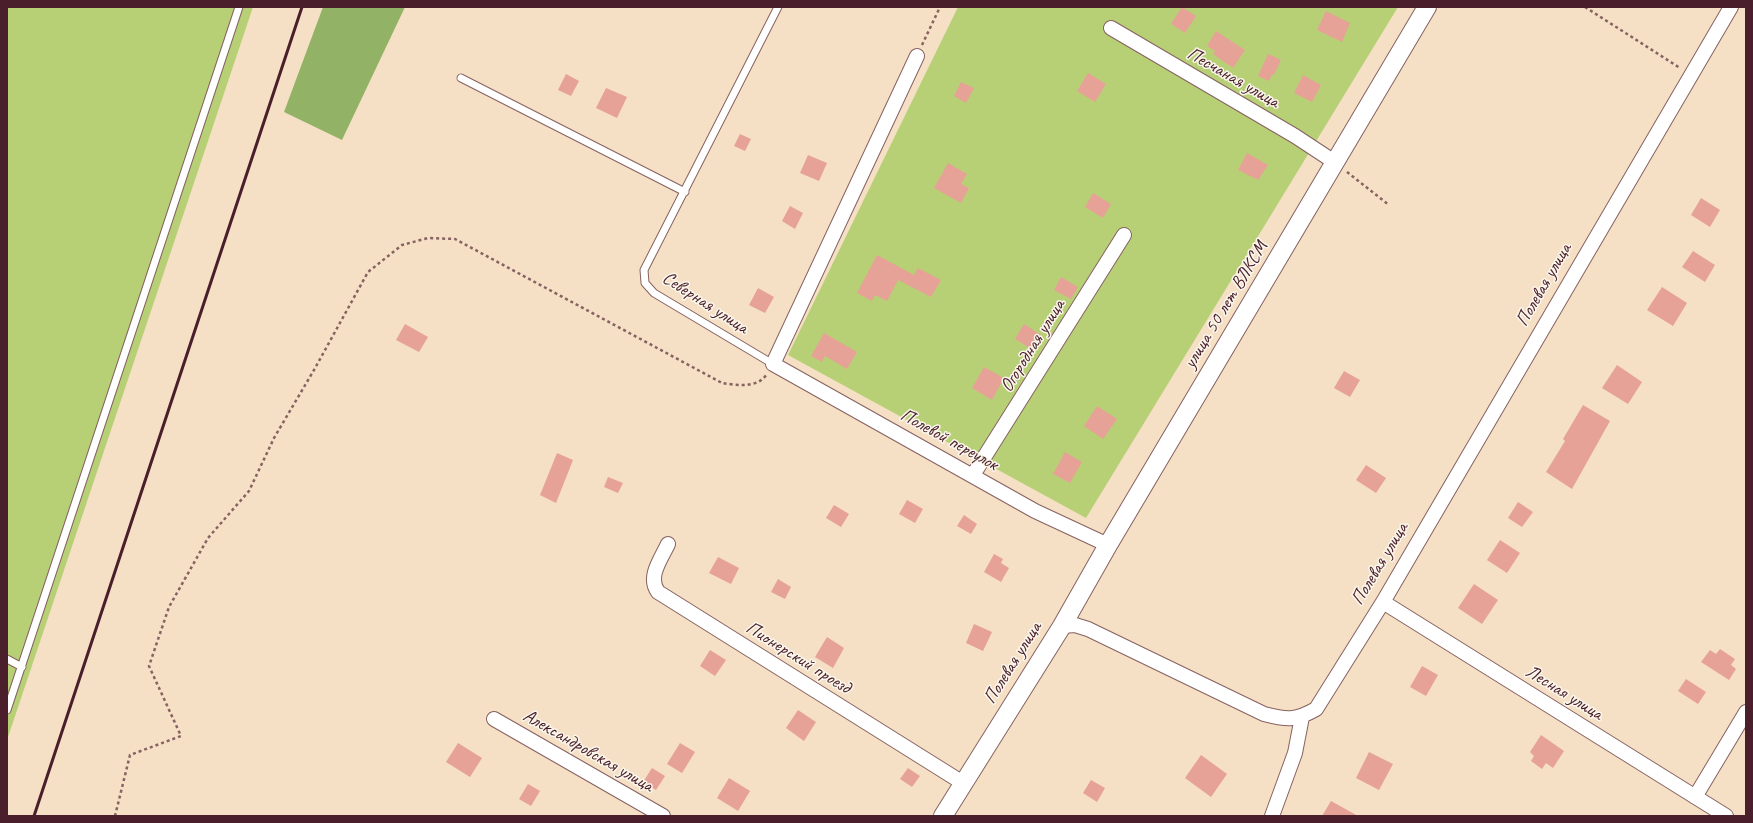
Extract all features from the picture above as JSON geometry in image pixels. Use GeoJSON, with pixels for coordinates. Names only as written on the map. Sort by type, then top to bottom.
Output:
{"type":"FeatureCollection","features":[{"type":"Feature","properties":{"kind":"street","name":"улица 50 лет ВЛКСМ"},"geometry":{"type":"LineString","coordinates":[[1062,626],[1108,545],[1428,7]]}},
{"type":"Feature","properties":{"kind":"street","name":"Полевая улица"},"geometry":{"type":"LineString","coordinates":[[943,816],[1062,626],[1075,625],[1088,628],[1264,714],[1287,720],[1302,717],[1316,709],[1382,602],[1731,7]]}},
{"type":"Feature","properties":{"kind":"street","name":"Песчаная улица"},"geometry":{"type":"LineString","coordinates":[[1111,28],[1295,136],[1336,163]]}},
{"type":"Feature","properties":{"kind":"street"},"geometry":{"type":"LineString","coordinates":[[773,364],[917,56]]}},
{"type":"Feature","properties":{"kind":"street","name":"Огородная улица"},"geometry":{"type":"LineString","coordinates":[[973,476],[1124,236]]}},
{"type":"Feature","properties":{"kind":"street","name":"Полевой переулок"},"geometry":{"type":"LineString","coordinates":[[773,364],[1035,511],[1108,545]]}},
{"type":"Feature","properties":{"kind":"street","name":"Пионерский проезд"},"geometry":{"type":"LineString","coordinates":[[668,544],[653,580],[654,587],[658,592],[963,783]]}},
{"type":"Feature","properties":{"kind":"street","name":"Лесная улица"},"geometry":{"type":"LineString","coordinates":[[1382,602],[1726,816]]}},
{"type":"Feature","properties":{"kind":"street"},"geometry":{"type":"LineString","coordinates":[[1695,797],[1746,712]]}},
{"type":"Feature","properties":{"kind":"street"},"geometry":{"type":"LineString","coordinates":[[1272,816],[1295,753],[1302,717]]}},
{"type":"Feature","properties":{"kind":"street","name":"Александровская улица"},"geometry":{"type":"LineString","coordinates":[[494,719],[663,816]]}},
{"type":"Feature","properties":{"kind":"lane"},"geometry":{"type":"LineString","coordinates":[[7,710],[239,7]]}},
{"type":"Feature","properties":{"kind":"lane","name":"Северная улица"},"geometry":{"type":"LineString","coordinates":[[773,364],[654,293],[645,283],[644,270],[778,7]]}},
{"type":"Feature","properties":{"kind":"lane"},"geometry":{"type":"LineString","coordinates":[[461,78],[685,192]]}},
{"type":"Feature","properties":{"kind":"lane"},"geometry":{"type":"LineString","coordinates":[[7,659],[22,667]]}},
{"type":"Feature","properties":{"kind":"path"},"geometry":{"type":"LineString","coordinates":[[917,56],[940,7]]}},
{"type":"Feature","properties":{"kind":"path"},"geometry":{"type":"LineString","coordinates":[[1585,7],[1691,75]]}},
{"type":"Feature","properties":{"kind":"path"},"geometry":{"type":"LineString","coordinates":[[1336,163],[1389,205]]}},
{"type":"Feature","properties":{"kind":"path"},"geometry":{"type":"LineString","coordinates":[[115,816],[130,755],[181,736],[149,666],[169,607],[208,538],[248,491],[274,438],[314,370],[368,272],[402,245],[428,238],[455,239],[722,383],[745,386],[764,379],[773,364]]}},
{"type":"Feature","properties":{"kind":"green space"},"geometry":{"type":"Polygon","coordinates":[[[7,7],[253,7],[7,740],[7,7]]]}},
{"type":"Feature","properties":{"kind":"green space"},"geometry":{"type":"Polygon","coordinates":[[[323,7],[405,7],[342,140],[284,112],[323,7]]]}},
{"type":"Feature","properties":{"kind":"green space"},"geometry":{"type":"Polygon","coordinates":[[[958,7],[1398,7],[1086,518],[788,355],[958,7]]]}},
{"type":"Feature","properties":{"kind":"building"},"geometry":{"type":"Polygon","coordinates":[[[1182,7],[1196,16],[1185,33],[1171,24],[1182,7]]]}},
{"type":"Feature","properties":{"kind":"building"},"geometry":{"type":"Polygon","coordinates":[[[1326,11],[1350,23],[1342,42],[1317,30],[1326,11]]]}},
{"type":"Feature","properties":{"kind":"building"},"geometry":{"type":"Polygon","coordinates":[[[1216,31],[1245,50],[1233,68],[1213,54],[1215,51],[1207,46],[1216,31]]]}},
{"type":"Feature","properties":{"kind":"building"},"geometry":{"type":"Polygon","coordinates":[[[1268,54],[1281,60],[1274,75],[1272,74],[1269,81],[1258,76],[1268,54]]]}},
{"type":"Feature","properties":{"kind":"building"},"geometry":{"type":"Polygon","coordinates":[[[1088,73],[1106,84],[1095,102],[1077,91],[1088,73]]]}},
{"type":"Feature","properties":{"kind":"building"},"geometry":{"type":"Polygon","coordinates":[[[566,74],[579,81],[571,96],[558,90],[566,74]]]}},
{"type":"Feature","properties":{"kind":"building"},"geometry":{"type":"Polygon","coordinates":[[[1303,75],[1321,85],[1312,102],[1294,93],[1303,75]]]}},
{"type":"Feature","properties":{"kind":"building"},"geometry":{"type":"Polygon","coordinates":[[[961,82],[974,88],[966,103],[954,96],[961,82]]]}},
{"type":"Feature","properties":{"kind":"building"},"geometry":{"type":"Polygon","coordinates":[[[606,88],[627,97],[617,118],[596,108],[606,88]]]}},
{"type":"Feature","properties":{"kind":"building"},"geometry":{"type":"Polygon","coordinates":[[[740,134],[751,139],[745,151],[734,146],[740,134]]]}},
{"type":"Feature","properties":{"kind":"building"},"geometry":{"type":"Polygon","coordinates":[[[1247,153],[1268,165],[1258,180],[1238,170],[1247,153]]]}},
{"type":"Feature","properties":{"kind":"building"},"geometry":{"type":"Polygon","coordinates":[[[808,155],[827,163],[819,181],[800,173],[808,155]]]}},
{"type":"Feature","properties":{"kind":"building"},"geometry":{"type":"Polygon","coordinates":[[[948,163],[967,174],[961,184],[969,188],[961,203],[934,188],[948,163]]]}},
{"type":"Feature","properties":{"kind":"building"},"geometry":{"type":"Polygon","coordinates":[[[1093,193],[1111,204],[1103,218],[1085,207],[1093,193]]]}},
{"type":"Feature","properties":{"kind":"building"},"geometry":{"type":"Polygon","coordinates":[[[1701,198],[1720,210],[1710,227],[1691,215],[1701,198]]]}},
{"type":"Feature","properties":{"kind":"building"},"geometry":{"type":"Polygon","coordinates":[[[790,206],[803,213],[795,229],[782,221],[790,206]]]}},
{"type":"Feature","properties":{"kind":"building"},"geometry":{"type":"Polygon","coordinates":[[[1693,251],[1715,265],[1705,282],[1682,267],[1693,251]]]}},
{"type":"Feature","properties":{"kind":"building"},"geometry":{"type":"Polygon","coordinates":[[[877,255],[914,275],[918,268],[941,280],[931,297],[898,280],[887,301],[875,295],[872,301],[857,293],[877,255]]]}},
{"type":"Feature","properties":{"kind":"building"},"geometry":{"type":"Polygon","coordinates":[[[1061,277],[1078,287],[1071,299],[1054,290],[1061,277]]]}},
{"type":"Feature","properties":{"kind":"building"},"geometry":{"type":"Polygon","coordinates":[[[1662,287],[1687,303],[1673,326],[1647,310],[1662,287]]]}},
{"type":"Feature","properties":{"kind":"building"},"geometry":{"type":"Polygon","coordinates":[[[758,288],[774,297],[765,313],[749,305],[758,288]]]}},
{"type":"Feature","properties":{"kind":"building"},"geometry":{"type":"Polygon","coordinates":[[[405,324],[428,337],[419,352],[396,340],[405,324]]]}},
{"type":"Feature","properties":{"kind":"building"},"geometry":{"type":"Polygon","coordinates":[[[1024,324],[1041,335],[1033,350],[1015,339],[1024,324]]]}},
{"type":"Feature","properties":{"kind":"building"},"geometry":{"type":"Polygon","coordinates":[[[824,333],[857,352],[847,369],[825,356],[822,362],[811,356],[824,333]]]}},
{"type":"Feature","properties":{"kind":"building"},"geometry":{"type":"Polygon","coordinates":[[[1617,365],[1642,382],[1628,404],[1602,388],[1617,365]]]}},
{"type":"Feature","properties":{"kind":"building"},"geometry":{"type":"Polygon","coordinates":[[[984,367],[1004,378],[992,400],[972,388],[984,367]]]}},
{"type":"Feature","properties":{"kind":"building"},"geometry":{"type":"Polygon","coordinates":[[[1344,371],[1360,380],[1350,397],[1334,388],[1344,371]]]}},
{"type":"Feature","properties":{"kind":"building"},"geometry":{"type":"Polygon","coordinates":[[[1583,405],[1610,421],[1572,489],[1546,472],[1565,441],[1563,439],[1583,405]]]}},
{"type":"Feature","properties":{"kind":"building"},"geometry":{"type":"Polygon","coordinates":[[[1097,406],[1117,419],[1103,439],[1084,426],[1097,406]]]}},
{"type":"Feature","properties":{"kind":"building"},"geometry":{"type":"Polygon","coordinates":[[[1065,452],[1082,462],[1070,483],[1053,474],[1065,452]]]}},
{"type":"Feature","properties":{"kind":"building"},"geometry":{"type":"Polygon","coordinates":[[[557,453],[573,460],[556,503],[540,495],[557,453]]]}},
{"type":"Feature","properties":{"kind":"building"},"geometry":{"type":"Polygon","coordinates":[[[1366,465],[1386,478],[1376,493],[1356,480],[1366,465]]]}},
{"type":"Feature","properties":{"kind":"building"},"geometry":{"type":"Polygon","coordinates":[[[608,477],[623,483],[618,493],[604,487],[608,477]]]}},
{"type":"Feature","properties":{"kind":"building"},"geometry":{"type":"Polygon","coordinates":[[[907,500],[923,509],[915,523],[899,514],[907,500]]]}},
{"type":"Feature","properties":{"kind":"building"},"geometry":{"type":"Polygon","coordinates":[[[1518,502],[1533,512],[1522,527],[1508,518],[1518,502]]]}},
{"type":"Feature","properties":{"kind":"building"},"geometry":{"type":"Polygon","coordinates":[[[834,505],[849,514],[841,527],[826,518],[834,505]]]}},
{"type":"Feature","properties":{"kind":"building"},"geometry":{"type":"Polygon","coordinates":[[[964,515],[977,524],[971,534],[957,526],[964,515]]]}},
{"type":"Feature","properties":{"kind":"building"},"geometry":{"type":"Polygon","coordinates":[[[1500,540],[1520,553],[1507,573],[1487,560],[1500,540]]]}},
{"type":"Feature","properties":{"kind":"building"},"geometry":{"type":"Polygon","coordinates":[[[994,554],[1003,559],[1001,563],[1009,568],[1001,582],[984,572],[994,554]]]}},
{"type":"Feature","properties":{"kind":"building"},"geometry":{"type":"Polygon","coordinates":[[[718,557],[739,568],[731,584],[709,573],[718,557]]]}},
{"type":"Feature","properties":{"kind":"building"},"geometry":{"type":"Polygon","coordinates":[[[778,579],[791,587],[785,599],[771,592],[778,579]]]}},
{"type":"Feature","properties":{"kind":"building"},"geometry":{"type":"Polygon","coordinates":[[[1474,584],[1498,600],[1482,624],[1458,608],[1474,584]]]}},
{"type":"Feature","properties":{"kind":"building"},"geometry":{"type":"Polygon","coordinates":[[[974,624],[992,632],[983,651],[966,643],[974,624]]]}},
{"type":"Feature","properties":{"kind":"building"},"geometry":{"type":"Polygon","coordinates":[[[827,637],[844,648],[833,668],[815,657],[827,637]]]}},
{"type":"Feature","properties":{"kind":"building"},"geometry":{"type":"Polygon","coordinates":[[[1720,649],[1735,659],[1731,665],[1736,669],[1729,680],[1701,662],[1710,650],[1716,654],[1720,649]]]}},
{"type":"Feature","properties":{"kind":"building"},"geometry":{"type":"Polygon","coordinates":[[[710,650],[726,660],[715,676],[700,666],[710,650]]]}},
{"type":"Feature","properties":{"kind":"building"},"geometry":{"type":"Polygon","coordinates":[[[1422,666],[1438,675],[1426,696],[1410,687],[1422,666]]]}},
{"type":"Feature","properties":{"kind":"building"},"geometry":{"type":"Polygon","coordinates":[[[1686,679],[1706,692],[1698,704],[1678,691],[1686,679]]]}},
{"type":"Feature","properties":{"kind":"building"},"geometry":{"type":"Polygon","coordinates":[[[798,710],[816,722],[804,741],[786,728],[798,710]]]}},
{"type":"Feature","properties":{"kind":"building"},"geometry":{"type":"Polygon","coordinates":[[[1541,735],[1564,751],[1553,768],[1546,763],[1542,769],[1531,761],[1534,756],[1530,752],[1541,735]]]}},
{"type":"Feature","properties":{"kind":"building"},"geometry":{"type":"Polygon","coordinates":[[[458,743],[482,758],[470,777],[446,762],[458,743]]]}},
{"type":"Feature","properties":{"kind":"building"},"geometry":{"type":"Polygon","coordinates":[[[680,743],[695,752],[682,773],[667,764],[680,743]]]}},
{"type":"Feature","properties":{"kind":"building"},"geometry":{"type":"Polygon","coordinates":[[[1369,752],[1393,764],[1379,790],[1356,778],[1369,752]]]}},
{"type":"Feature","properties":{"kind":"building"},"geometry":{"type":"Polygon","coordinates":[[[1201,755],[1227,774],[1211,797],[1185,778],[1201,755]]]}},
{"type":"Feature","properties":{"kind":"building"},"geometry":{"type":"Polygon","coordinates":[[[652,768],[665,776],[656,790],[643,782],[652,768]]]}},
{"type":"Feature","properties":{"kind":"building"},"geometry":{"type":"Polygon","coordinates":[[[908,768],[920,776],[912,787],[900,779],[908,768]]]}},
{"type":"Feature","properties":{"kind":"building"},"geometry":{"type":"Polygon","coordinates":[[[729,778],[750,791],[738,811],[717,798],[729,778]]]}},
{"type":"Feature","properties":{"kind":"building"},"geometry":{"type":"Polygon","coordinates":[[[1091,780],[1105,788],[1097,802],[1083,793],[1091,780]]]}},
{"type":"Feature","properties":{"kind":"building"},"geometry":{"type":"Polygon","coordinates":[[[528,784],[540,791],[531,806],[519,799],[528,784]]]}},
{"type":"Feature","properties":{"kind":"building"},"geometry":{"type":"Polygon","coordinates":[[[1331,801],[1358,816],[1322,816],[1331,801]]]}},
{"type":"Feature","properties":{"kind":"railway"},"geometry":{"type":"LineString","coordinates":[[34,816],[302,7]]}}]}
